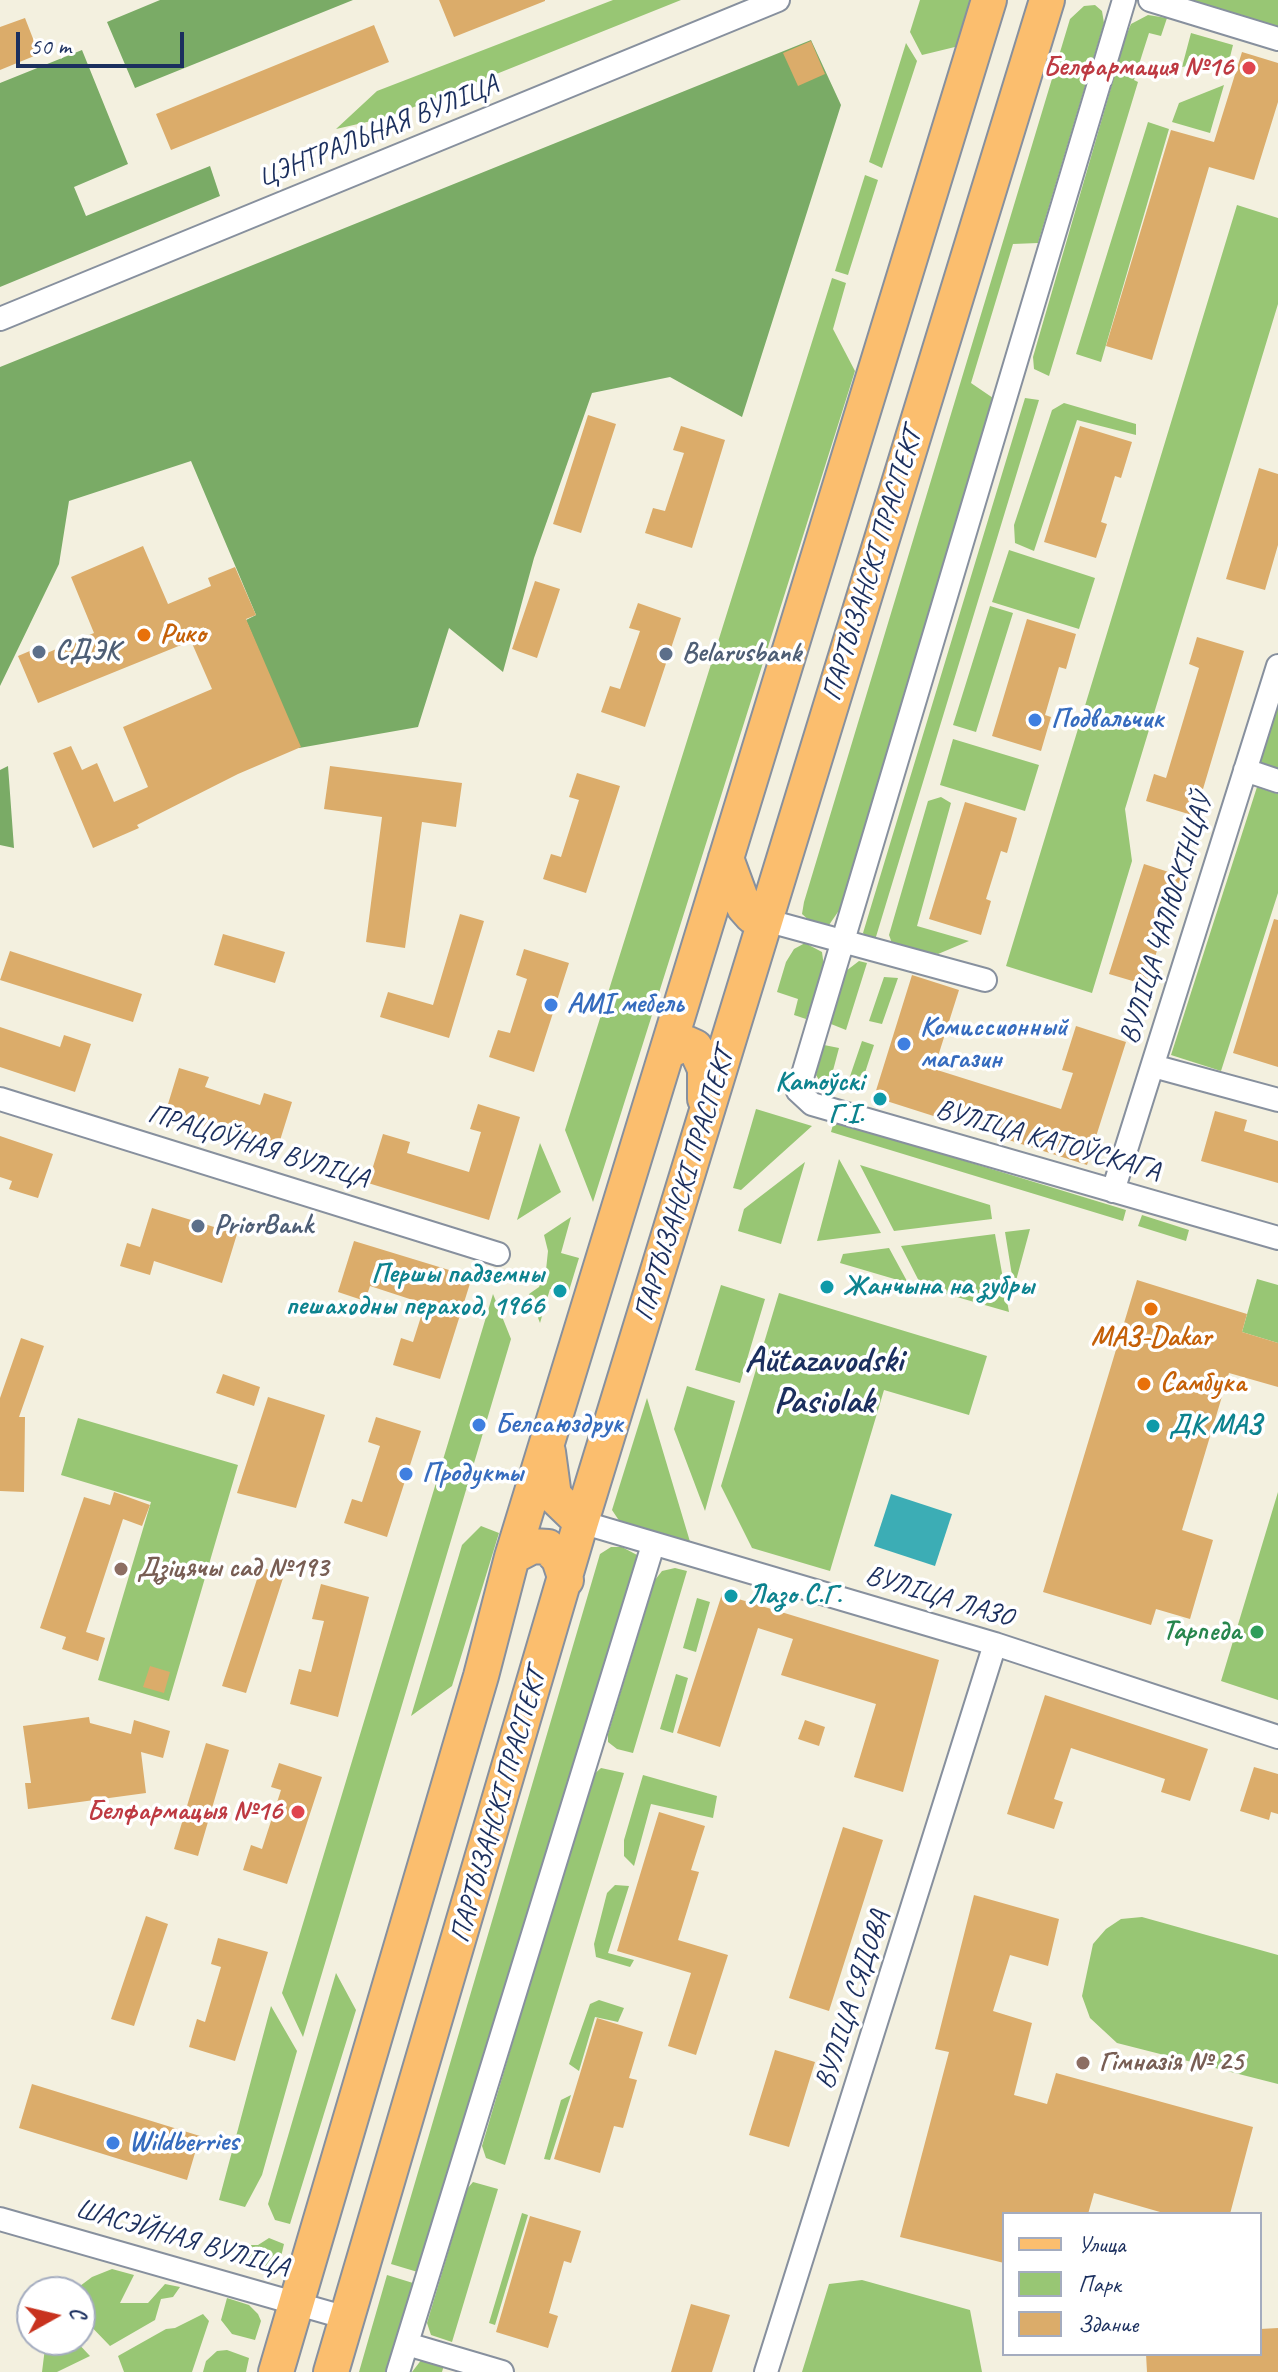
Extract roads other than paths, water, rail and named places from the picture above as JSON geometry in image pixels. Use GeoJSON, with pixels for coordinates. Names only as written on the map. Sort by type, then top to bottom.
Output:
{"type":"FeatureCollection","features":[{"type":"Feature","properties":{"kind":"main road","name":"ПАРТЫЗАНСКІ ПРАСПЕКТ"},"geometry":{"type":"LineString","coordinates":[[276,2372],[481,1676],[512,1557],[989,0]]}},
{"type":"Feature","properties":{"kind":"main road","name":"ПАРТЫЗАНСКІ ПРАСПЕКТ"},"geometry":{"type":"LineString","coordinates":[[331,2372],[581,1522],[1047,0]]}},
{"type":"Feature","properties":{"kind":"main road"},"geometry":{"type":"LineString","coordinates":[[726,858],[744,907],[752,916],[765,920]]}},
{"type":"Feature","properties":{"kind":"main road"},"geometry":{"type":"LineString","coordinates":[[667,1052],[686,1043],[695,1047],[702,1057],[704,1123]]}},
{"type":"Feature","properties":{"kind":"main road"},"geometry":{"type":"LineString","coordinates":[[547,1444],[554,1496],[581,1522]]}},
{"type":"Feature","properties":{"kind":"main road"},"geometry":{"type":"LineString","coordinates":[[512,1557],[533,1546],[548,1547],[559,1559],[566,1580]]}},
{"type":"Feature","properties":{"kind":"street","name":"ЦЭНТРАЛЬНАЯ ВУЛІЦА"},"geometry":{"type":"LineString","coordinates":[[0,319],[778,0]]}},
{"type":"Feature","properties":{"kind":"street"},"geometry":{"type":"LineString","coordinates":[[843,941],[1124,0]]}},
{"type":"Feature","properties":{"kind":"street"},"geometry":{"type":"LineString","coordinates":[[1150,0],[1278,39]]}},
{"type":"Feature","properties":{"kind":"street","name":"ВУЛІЦА ЧАЛЮСКІНЦАЎ"},"geometry":{"type":"LineString","coordinates":[[1113,1191],[1278,666]]}},
{"type":"Feature","properties":{"kind":"street"},"geometry":{"type":"LineString","coordinates":[[1245,770],[1278,781]]}},
{"type":"Feature","properties":{"kind":"street"},"geometry":{"type":"LineString","coordinates":[[765,920],[985,980]]}},
{"type":"Feature","properties":{"kind":"street","name":"ВУЛІЦА КАТОЎСКАГА"},"geometry":{"type":"LineString","coordinates":[[843,941],[800,1083],[798,1091],[803,1098],[907,1133],[1278,1238]]}},
{"type":"Feature","properties":{"kind":"street"},"geometry":{"type":"LineString","coordinates":[[1153,1066],[1278,1100]]}},
{"type":"Feature","properties":{"kind":"street","name":"ПРАЦОЎНАЯ ВУЛІЦА"},"geometry":{"type":"LineString","coordinates":[[0,1099],[498,1254]]}},
{"type":"Feature","properties":{"kind":"street","name":"ВУЛІЦА ЛАЗО"},"geometry":{"type":"LineString","coordinates":[[581,1522],[995,1644],[1278,1737]]}},
{"type":"Feature","properties":{"kind":"street"},"geometry":{"type":"LineString","coordinates":[[398,2372],[653,1545]]}},
{"type":"Feature","properties":{"kind":"street","name":"ВУЛІЦА СЯДОВА"},"geometry":{"type":"LineString","coordinates":[[766,2372],[995,1644]]}},
{"type":"Feature","properties":{"kind":"street","name":"ШАСЭЙНАЯ ВУЛІЦА"},"geometry":{"type":"LineString","coordinates":[[0,2219],[347,2318]]}},
{"type":"Feature","properties":{"kind":"street"},"geometry":{"type":"LineString","coordinates":[[407,2344],[502,2372]]}},
{"type":"Feature","properties":{"kind":"water"},"geometry":{"type":"Polygon","coordinates":[[[891,1494],[952,1514],[935,1566],[874,1546],[891,1494]]]}},
{"type":"Feature","properties":{"kind":"place","name":"Белфармация №16"},"geometry":{"type":"Point","coordinates":[1249,68]}},
{"type":"Feature","properties":{"kind":"place","name":"Рико"},"geometry":{"type":"Point","coordinates":[144,635]}},
{"type":"Feature","properties":{"kind":"place","name":"СДЭК"},"geometry":{"type":"Point","coordinates":[39,652]}},
{"type":"Feature","properties":{"kind":"place","name":"Belarusbank"},"geometry":{"type":"Point","coordinates":[666,654]}},
{"type":"Feature","properties":{"kind":"place","name":"Подвальчик"},"geometry":{"type":"Point","coordinates":[1035,720]}},
{"type":"Feature","properties":{"kind":"place","name":"AMI мебель"},"geometry":{"type":"Point","coordinates":[551,1005]}},
{"type":"Feature","properties":{"kind":"place","name":"Комиссионный магазин"},"geometry":{"type":"Point","coordinates":[904,1044]}},
{"type":"Feature","properties":{"kind":"place","name":"Катоўскі Г.І."},"geometry":{"type":"Point","coordinates":[880,1099]}},
{"type":"Feature","properties":{"kind":"place","name":"PriorBank"},"geometry":{"type":"Point","coordinates":[198,1226]}},
{"type":"Feature","properties":{"kind":"place","name":"Жанчына на зубры"},"geometry":{"type":"Point","coordinates":[827,1287]}},
{"type":"Feature","properties":{"kind":"place","name":"Першы падземны пешаходны пераход, 1966"},"geometry":{"type":"Point","coordinates":[560,1291]}},
{"type":"Feature","properties":{"kind":"place","name":"МАЗ-Dakar"},"geometry":{"type":"Point","coordinates":[1151,1309]}},
{"type":"Feature","properties":{"kind":"place","name":"Самбука"},"geometry":{"type":"Point","coordinates":[1144,1384]}},
{"type":"Feature","properties":{"kind":"place","name":"Белсаюздрук"},"geometry":{"type":"Point","coordinates":[479,1425]}},
{"type":"Feature","properties":{"kind":"place","name":"ДК МАЗ"},"geometry":{"type":"Point","coordinates":[1153,1426]}},
{"type":"Feature","properties":{"kind":"place","name":"Продукты"},"geometry":{"type":"Point","coordinates":[406,1474]}},
{"type":"Feature","properties":{"kind":"place","name":"Дзіцячы сад №193"},"geometry":{"type":"Point","coordinates":[121,1569]}},
{"type":"Feature","properties":{"kind":"place","name":"Лазо С.Г."},"geometry":{"type":"Point","coordinates":[731,1596]}},
{"type":"Feature","properties":{"kind":"place","name":"Тарпеда"},"geometry":{"type":"Point","coordinates":[1257,1632]}},
{"type":"Feature","properties":{"kind":"place","name":"Белфармацыя №16"},"geometry":{"type":"Point","coordinates":[298,1812]}},
{"type":"Feature","properties":{"kind":"place","name":"Гімназія № 25"},"geometry":{"type":"Point","coordinates":[1083,2063]}},
{"type":"Feature","properties":{"kind":"place","name":"Wildberries"},"geometry":{"type":"Point","coordinates":[113,2143]}},
{"type":"Feature","properties":{"kind":"district","name":"Aŭtazavodski Pasiolak"},"geometry":{"type":"Point","coordinates":[824,1382]}}]}
